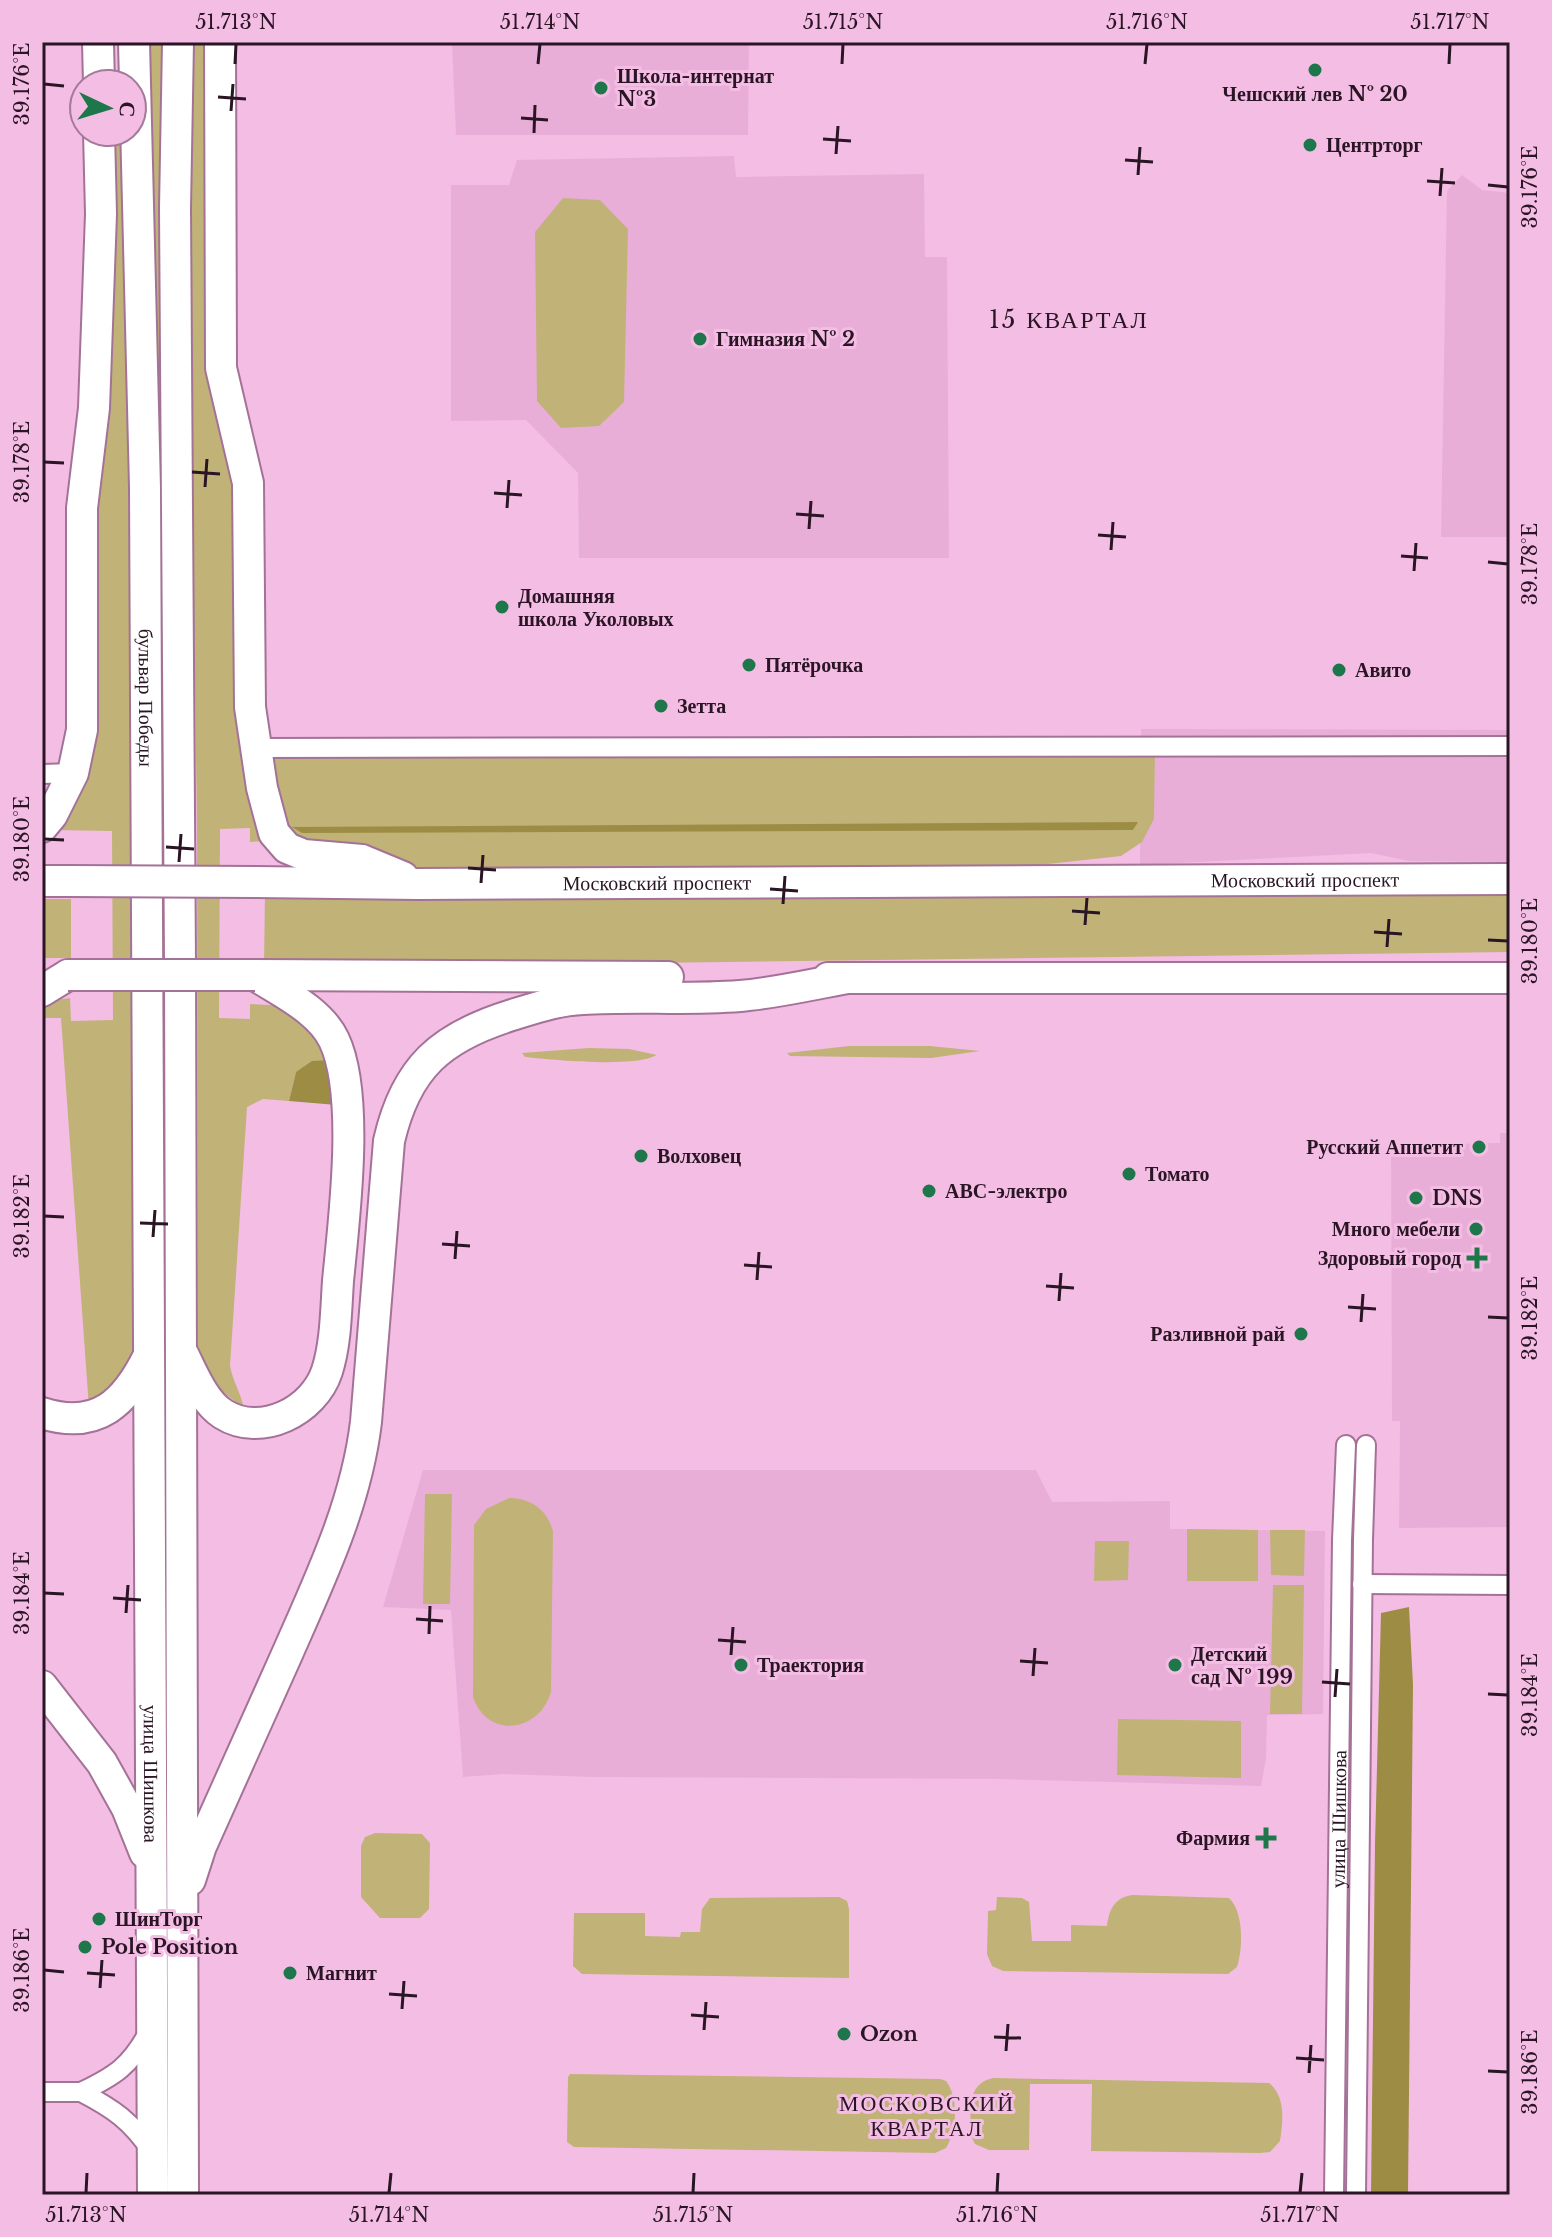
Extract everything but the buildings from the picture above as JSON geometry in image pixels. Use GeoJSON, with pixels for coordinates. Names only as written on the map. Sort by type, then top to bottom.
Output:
{"type":"FeatureCollection","features":[{"type":"Feature","properties":{"kind":"main road"},"geometry":{"type":"LineString","coordinates":[[98,42],[99,68]]}},
{"type":"Feature","properties":{"kind":"main road","name":"бульвар Победы"},"geometry":{"type":"LineString","coordinates":[[134,42],[145,488],[150,1353]]}},
{"type":"Feature","properties":{"kind":"main road","name":"бульвар Победы"},"geometry":{"type":"LineString","coordinates":[[178,42],[175,208],[182,1353]]}},
{"type":"Feature","properties":{"kind":"main road"},"geometry":{"type":"LineString","coordinates":[[220,42],[221,368],[248,483],[250,707],[268,815],[274,833],[287,848],[304,855],[362,860],[418,884]]}},
{"type":"Feature","properties":{"kind":"main road"},"geometry":{"type":"LineString","coordinates":[[42,827],[52,815],[73,773],[82,730],[82,508],[95,392],[99,148]]}},
{"type":"Feature","properties":{"kind":"main road","name":"Московский проспект"},"geometry":{"type":"LineString","coordinates":[[56,881],[418,884],[1510,879]]}},
{"type":"Feature","properties":{"kind":"main road"},"geometry":{"type":"LineString","coordinates":[[42,991],[55,975],[1510,978]]}},
{"type":"Feature","properties":{"kind":"main road"},"geometry":{"type":"LineString","coordinates":[[182,1353],[202,1390],[222,1413],[242,1422],[269,1422],[293,1414],[311,1396],[326,1374],[333,1344],[345,1204],[348,1102],[343,1069],[334,1039],[322,1022],[255,975]]}},
{"type":"Feature","properties":{"kind":"main road"},"geometry":{"type":"LineString","coordinates":[[182,1906],[201,1846],[330,1558],[353,1488],[366,1422],[389,1141],[395,1114],[422,1066],[441,1046],[470,1030],[543,1005],[580,999],[741,996],[848,978]]}},
{"type":"Feature","properties":{"kind":"main road"},"geometry":{"type":"LineString","coordinates":[[42,1413],[73,1419],[109,1409],[137,1380],[150,1353]]}},
{"type":"Feature","properties":{"kind":"main road","name":"улица Шишкова"},"geometry":{"type":"LineString","coordinates":[[150,1353],[153,2195]]}},
{"type":"Feature","properties":{"kind":"main road","name":"улица Шишкова"},"geometry":{"type":"LineString","coordinates":[[182,1353],[183,2195]]}},
{"type":"Feature","properties":{"kind":"main road"},"geometry":{"type":"LineString","coordinates":[[42,1686],[102,1763],[127,1808],[152,1870]]}},
{"type":"Feature","properties":{"kind":"street"},"geometry":{"type":"LineString","coordinates":[[256,748],[1510,746]]}},
{"type":"Feature","properties":{"kind":"street"},"geometry":{"type":"LineString","coordinates":[[42,774],[73,773]]}},
{"type":"Feature","properties":{"kind":"street","name":"улица Шишкова"},"geometry":{"type":"LineString","coordinates":[[1334,2195],[1342,1540],[1346,1445]]}},
{"type":"Feature","properties":{"kind":"street","name":"улица Шишкова"},"geometry":{"type":"LineString","coordinates":[[1356,2195],[1366,1445]]}},
{"type":"Feature","properties":{"kind":"street"},"geometry":{"type":"LineString","coordinates":[[1362,1584],[1510,1585]]}},
{"type":"Feature","properties":{"kind":"street"},"geometry":{"type":"LineString","coordinates":[[42,2092],[81,2092],[114,2077],[136,2054],[153,2023]]}},
{"type":"Feature","properties":{"kind":"street"},"geometry":{"type":"LineString","coordinates":[[81,2092],[112,2108],[135,2127],[153,2154]]}},
{"type":"Feature","properties":{"kind":"shaded area"},"geometry":{"type":"Polygon","coordinates":[[[150,42],[168,42],[174,2195],[162,2195],[161,849],[150,42]]]}},
{"type":"Feature","properties":{"kind":"shaded area"},"geometry":{"type":"Polygon","coordinates":[[[191,42],[207,42],[233,466],[263,841],[250,842],[250,828],[220,829],[219,1018],[250,1019],[250,1004],[289,1006],[317,1030],[333,1060],[296,1072],[289,1101],[263,1099],[247,1107],[230,1366],[244,1409],[221,1390],[198,1354],[197,827],[187,104],[191,42]]]}},
{"type":"Feature","properties":{"kind":"shaded area","name":"Школа-интернат №3"},"geometry":{"type":"Polygon","coordinates":[[[452,42],[749,42],[748,135],[456,135],[452,42]]]}},
{"type":"Feature","properties":{"kind":"shaded area"},"geometry":{"type":"Polygon","coordinates":[[[106,148],[123,148],[133,827],[136,1329],[133,1366],[89,1408],[61,1018],[42,1018],[42,1002],[70,998],[71,1021],[113,1020],[112,831],[54,830],[70,813],[88,776],[94,725],[92,522],[106,148]]]}},
{"type":"Feature","properties":{"kind":"shaded area","name":"Гимназия № 2"},"geometry":{"type":"Polygon","coordinates":[[[734,156],[736,177],[924,174],[925,257],[947,257],[949,558],[579,558],[578,473],[526,420],[451,421],[451,185],[509,185],[517,160],[734,156]]]}},
{"type":"Feature","properties":{"kind":"shaded area"},"geometry":{"type":"Polygon","coordinates":[[[1462,175],[1482,190],[1510,193],[1510,537],[1441,537],[1447,191],[1462,175]]]}},
{"type":"Feature","properties":{"kind":"shaded area"},"geometry":{"type":"Polygon","coordinates":[[[563,198],[600,200],[628,229],[624,402],[599,426],[561,428],[537,401],[535,232],[563,198]]]}},
{"type":"Feature","properties":{"kind":"shaded area"},"geometry":{"type":"Polygon","coordinates":[[[1141,729],[1510,730],[1510,862],[1409,861],[1371,853],[1140,865],[1141,729]]]}},
{"type":"Feature","properties":{"kind":"shaded area"},"geometry":{"type":"Polygon","coordinates":[[[256,748],[1155,748],[1154,819],[1142,842],[1121,856],[1002,869],[418,884],[287,848],[256,748]]]}},
{"type":"Feature","properties":{"kind":"shaded area"},"geometry":{"type":"Polygon","coordinates":[[[1138,822],[1133,830],[302,833],[292,827],[1138,822]]]}},
{"type":"Feature","properties":{"kind":"shaded area"},"geometry":{"type":"Polygon","coordinates":[[[265,891],[1510,891],[1510,952],[264,968],[265,891]]]}},
{"type":"Feature","properties":{"kind":"shaded area"},"geometry":{"type":"Polygon","coordinates":[[[42,899],[71,899],[71,958],[42,958],[42,899]]]}},
{"type":"Feature","properties":{"kind":"shaded area"},"geometry":{"type":"Polygon","coordinates":[[[849,1046],[930,1046],[980,1051],[931,1058],[790,1056],[787,1053],[849,1046]]]}},
{"type":"Feature","properties":{"kind":"shaded area"},"geometry":{"type":"Polygon","coordinates":[[[589,1048],[629,1049],[657,1055],[630,1061],[593,1062],[525,1057],[522,1053],[589,1048]]]}},
{"type":"Feature","properties":{"kind":"shaded area"},"geometry":{"type":"Polygon","coordinates":[[[333,1060],[337,1105],[289,1101],[296,1072],[312,1061],[333,1060]]]}},
{"type":"Feature","properties":{"kind":"shaded area"},"geometry":{"type":"Polygon","coordinates":[[[1500,1133],[1510,1133],[1510,1527],[1399,1528],[1400,1421],[1392,1421],[1391,1145],[1500,1143],[1500,1133]]]}},
{"type":"Feature","properties":{"kind":"shaded area","name":"Траектория"},"geometry":{"type":"Polygon","coordinates":[[[423,1470],[1036,1470],[1052,1502],[1170,1501],[1170,1529],[1325,1531],[1323,1714],[1267,1715],[1266,1759],[1261,1786],[1002,1779],[503,1774],[463,1777],[451,1610],[383,1607],[423,1470]]]}},
{"type":"Feature","properties":{"kind":"shaded area"},"geometry":{"type":"Polygon","coordinates":[[[425,1494],[452,1494],[450,1604],[423,1604],[425,1494]]]}},
{"type":"Feature","properties":{"kind":"shaded area"},"geometry":{"type":"Polygon","coordinates":[[[509,1498],[524,1500],[537,1507],[547,1517],[553,1531],[551,1692],[536,1716],[513,1726],[489,1720],[473,1697],[474,1525],[486,1509],[509,1498]]]}},
{"type":"Feature","properties":{"kind":"shaded area"},"geometry":{"type":"Polygon","coordinates":[[[1187,1529],[1258,1530],[1258,1581],[1187,1581],[1187,1529]]]}},
{"type":"Feature","properties":{"kind":"shaded area"},"geometry":{"type":"Polygon","coordinates":[[[1270,1530],[1305,1530],[1304,1576],[1271,1575],[1270,1530]]]}},
{"type":"Feature","properties":{"kind":"shaded area"},"geometry":{"type":"Polygon","coordinates":[[[1095,1541],[1129,1541],[1128,1580],[1094,1581],[1095,1541]]]}},
{"type":"Feature","properties":{"kind":"shaded area"},"geometry":{"type":"Polygon","coordinates":[[[1273,1585],[1304,1585],[1302,1714],[1270,1714],[1273,1585]]]}},
{"type":"Feature","properties":{"kind":"shaded area"},"geometry":{"type":"Polygon","coordinates":[[[1409,1607],[1413,1685],[1408,2195],[1371,2195],[1381,1613],[1409,1607]]]}},
{"type":"Feature","properties":{"kind":"shaded area"},"geometry":{"type":"Polygon","coordinates":[[[1118,1719],[1241,1721],[1241,1778],[1117,1775],[1118,1719]]]}},
{"type":"Feature","properties":{"kind":"shaded area"},"geometry":{"type":"Polygon","coordinates":[[[375,1833],[422,1834],[430,1843],[429,1909],[420,1918],[380,1918],[361,1897],[361,1846],[365,1837],[375,1833]]]}},
{"type":"Feature","properties":{"kind":"shaded area"},"geometry":{"type":"Polygon","coordinates":[[[1132,1895],[1229,1898],[1240,1921],[1237,1967],[1228,1974],[1003,1971],[992,1966],[987,1954],[988,1911],[996,1910],[997,1897],[1022,1898],[1029,1902],[1032,1941],[1071,1941],[1071,1925],[1107,1926],[1114,1906],[1132,1895]]]}},
{"type":"Feature","properties":{"kind":"shaded area"},"geometry":{"type":"Polygon","coordinates":[[[839,1897],[847,1901],[849,1909],[849,1978],[582,1974],[573,1966],[574,1913],[645,1913],[645,1936],[680,1937],[681,1932],[700,1932],[702,1909],[710,1898],[839,1897]]]}},
{"type":"Feature","properties":{"kind":"shaded area"},"geometry":{"type":"Polygon","coordinates":[[[570,2074],[940,2079],[946,2081],[953,2096],[954,2123],[946,2148],[935,2153],[574,2147],[567,2142],[570,2074]]]}},
{"type":"Feature","properties":{"kind":"shaded area"},"geometry":{"type":"Polygon","coordinates":[[[993,2078],[1269,2083],[1281,2102],[1280,2141],[1270,2152],[1260,2153],[1091,2151],[1092,2084],[1030,2084],[1029,2150],[989,2150],[975,2144],[972,2138],[970,2110],[978,2087],[993,2078]]]}},
{"type":"Feature","properties":{"kind":"place","name":"Чешский лев № 20"},"geometry":{"type":"Point","coordinates":[1315,70]}},
{"type":"Feature","properties":{"kind":"place","name":"Школа-интернат №3"},"geometry":{"type":"Point","coordinates":[601,88]}},
{"type":"Feature","properties":{"kind":"place","name":"Центрторг"},"geometry":{"type":"Point","coordinates":[1310,145]}},
{"type":"Feature","properties":{"kind":"place","name":"Гимназия № 2"},"geometry":{"type":"Point","coordinates":[700,339]}},
{"type":"Feature","properties":{"kind":"place","name":"Домашняя школа Уколовых"},"geometry":{"type":"Point","coordinates":[502,607]}},
{"type":"Feature","properties":{"kind":"place","name":"Пятёрочка"},"geometry":{"type":"Point","coordinates":[749,665]}},
{"type":"Feature","properties":{"kind":"place","name":"Авито"},"geometry":{"type":"Point","coordinates":[1339,670]}},
{"type":"Feature","properties":{"kind":"place","name":"Зетта"},"geometry":{"type":"Point","coordinates":[661,706]}},
{"type":"Feature","properties":{"kind":"place","name":"Русский Аппетит"},"geometry":{"type":"Point","coordinates":[1479,1147]}},
{"type":"Feature","properties":{"kind":"place","name":"Волховец"},"geometry":{"type":"Point","coordinates":[641,1156]}},
{"type":"Feature","properties":{"kind":"place","name":"Томато"},"geometry":{"type":"Point","coordinates":[1129,1174]}},
{"type":"Feature","properties":{"kind":"place","name":"АВС-электро"},"geometry":{"type":"Point","coordinates":[929,1191]}},
{"type":"Feature","properties":{"kind":"place","name":"DNS"},"geometry":{"type":"Point","coordinates":[1416,1198]}},
{"type":"Feature","properties":{"kind":"place","name":"Много мебели"},"geometry":{"type":"Point","coordinates":[1476,1229]}},
{"type":"Feature","properties":{"kind":"place","name":"Здоровый город"},"geometry":{"type":"Point","coordinates":[1477,1258]}},
{"type":"Feature","properties":{"kind":"place","name":"Разливной рай"},"geometry":{"type":"Point","coordinates":[1301,1334]}},
{"type":"Feature","properties":{"kind":"place","name":"Траектория"},"geometry":{"type":"Point","coordinates":[741,1665]}},
{"type":"Feature","properties":{"kind":"place","name":"Детский сад № 199"},"geometry":{"type":"Point","coordinates":[1175,1665]}},
{"type":"Feature","properties":{"kind":"place","name":"Фармия"},"geometry":{"type":"Point","coordinates":[1266,1838]}},
{"type":"Feature","properties":{"kind":"place","name":"ШинТорг"},"geometry":{"type":"Point","coordinates":[99,1919]}},
{"type":"Feature","properties":{"kind":"place","name":"Pole Position"},"geometry":{"type":"Point","coordinates":[85,1947]}},
{"type":"Feature","properties":{"kind":"place","name":"Магнит"},"geometry":{"type":"Point","coordinates":[290,1973]}},
{"type":"Feature","properties":{"kind":"place","name":"Ozon"},"geometry":{"type":"Point","coordinates":[844,2034]}},
{"type":"Feature","properties":{"kind":"district","name":"15 КВАРТАЛ"},"geometry":{"type":"Point","coordinates":[1069,320]}},
{"type":"Feature","properties":{"kind":"district","name":"МОСКОВСКИЙ КВАРТАЛ"},"geometry":{"type":"Point","coordinates":[927,2116]}}]}
